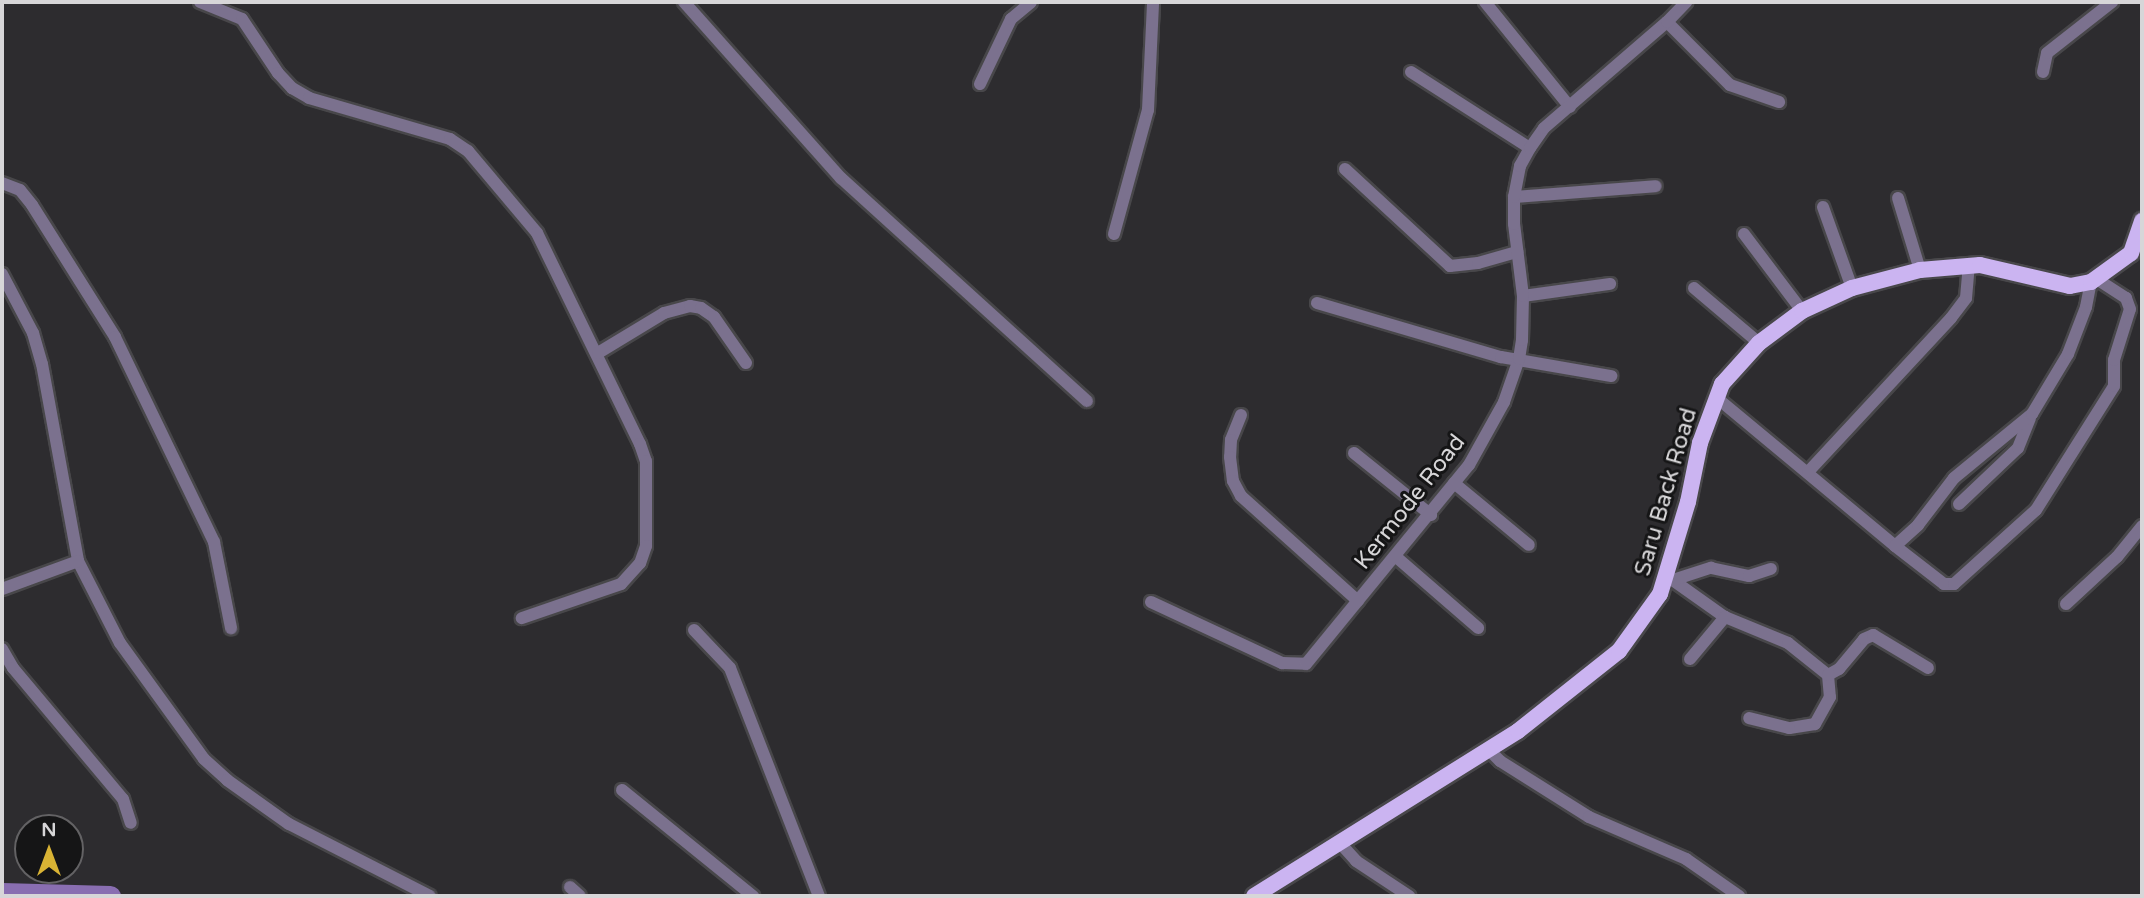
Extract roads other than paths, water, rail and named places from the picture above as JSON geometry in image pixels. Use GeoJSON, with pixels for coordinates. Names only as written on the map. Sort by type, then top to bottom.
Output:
{"type":"FeatureCollection","features":[{"type":"Feature","properties":{"kind":"main road"},"geometry":{"type":"LineString","coordinates":[[2094,281],[2131,253],[2142,220]]}},
{"type":"Feature","properties":{"kind":"main road","name":"Saru Back Road"},"geometry":{"type":"LineString","coordinates":[[1254,896],[1489,750],[1540,715],[1619,651],[1670,578],[1700,443],[1722,384],[1759,343],[1802,311],[1852,288],[1920,270],[1969,265],[2070,286],[2094,281]]}},
{"type":"Feature","properties":{"kind":"street"},"geometry":{"type":"LineString","coordinates":[[200,2],[233,6],[254,32],[278,73],[292,88],[309,98],[450,139],[468,152],[537,233],[597,353],[646,461],[646,546],[640,563],[621,584],[522,618]]}},
{"type":"Feature","properties":{"kind":"street"},"geometry":{"type":"LineString","coordinates":[[684,2],[841,178],[982,309],[1087,401]]}},
{"type":"Feature","properties":{"kind":"street"},"geometry":{"type":"LineString","coordinates":[[980,84],[1011,19],[1031,2]]}},
{"type":"Feature","properties":{"kind":"street"},"geometry":{"type":"LineString","coordinates":[[1114,234],[1148,110],[1153,2]]}},
{"type":"Feature","properties":{"kind":"street"},"geometry":{"type":"LineString","coordinates":[[1485,2],[1570,107]]}},
{"type":"Feature","properties":{"kind":"street","name":"Kermode Road"},"geometry":{"type":"LineString","coordinates":[[1151,602],[1282,663],[1306,664],[1431,515],[1490,432],[1519,359],[1523,296],[1514,197],[1520,166],[1530,148],[1544,128],[1667,22],[1686,2]]}},
{"type":"Feature","properties":{"kind":"street"},"geometry":{"type":"LineString","coordinates":[[2043,72],[2047,52],[2112,2]]}},
{"type":"Feature","properties":{"kind":"street"},"geometry":{"type":"LineString","coordinates":[[1667,22],[1730,85],[1779,102]]}},
{"type":"Feature","properties":{"kind":"street"},"geometry":{"type":"LineString","coordinates":[[1411,72],[1530,148]]}},
{"type":"Feature","properties":{"kind":"street"},"geometry":{"type":"LineString","coordinates":[[1345,169],[1450,266],[1478,263],[1517,252]]}},
{"type":"Feature","properties":{"kind":"street"},"geometry":{"type":"LineString","coordinates":[[2,183],[20,190],[32,205],[115,337],[214,542],[231,628]]}},
{"type":"Feature","properties":{"kind":"street"},"geometry":{"type":"LineString","coordinates":[[1514,197],[1656,186]]}},
{"type":"Feature","properties":{"kind":"street"},"geometry":{"type":"LineString","coordinates":[[1898,198],[1920,270]]}},
{"type":"Feature","properties":{"kind":"street"},"geometry":{"type":"LineString","coordinates":[[1822,206],[1852,288]]}},
{"type":"Feature","properties":{"kind":"street"},"geometry":{"type":"LineString","coordinates":[[1744,234],[1802,311]]}},
{"type":"Feature","properties":{"kind":"street"},"geometry":{"type":"LineString","coordinates":[[1808,472],[1951,318],[1966,298],[1969,265]]}},
{"type":"Feature","properties":{"kind":"street"},"geometry":{"type":"LineString","coordinates":[[2,274],[33,333],[42,364],[78,561],[120,643],[204,759],[227,780],[289,824],[430,896]]}},
{"type":"Feature","properties":{"kind":"street"},"geometry":{"type":"LineString","coordinates":[[1717,398],[1895,546],[1944,584],[1954,584],[2036,510],[2114,386],[2115,360],[2130,309],[2126,298],[2094,281],[2068,354],[2032,414],[2018,448],[1959,504]]}},
{"type":"Feature","properties":{"kind":"street"},"geometry":{"type":"LineString","coordinates":[[1523,296],[1610,284]]}},
{"type":"Feature","properties":{"kind":"street"},"geometry":{"type":"LineString","coordinates":[[1694,288],[1759,343]]}},
{"type":"Feature","properties":{"kind":"street"},"geometry":{"type":"LineString","coordinates":[[1317,303],[1501,357],[1611,376]]}},
{"type":"Feature","properties":{"kind":"street"},"geometry":{"type":"LineString","coordinates":[[597,353],[664,313],[690,306],[701,308],[714,317],[746,363]]}},
{"type":"Feature","properties":{"kind":"street"},"geometry":{"type":"LineString","coordinates":[[1895,546],[1918,525],[1954,478],[2032,414]]}},
{"type":"Feature","properties":{"kind":"street"},"geometry":{"type":"LineString","coordinates":[[1241,415],[1230,448],[1233,481],[1241,496],[1358,601]]}},
{"type":"Feature","properties":{"kind":"street"},"geometry":{"type":"LineString","coordinates":[[1354,453],[1431,515]]}},
{"type":"Feature","properties":{"kind":"street"},"geometry":{"type":"LineString","coordinates":[[1454,483],[1529,545]]}},
{"type":"Feature","properties":{"kind":"street"},"geometry":{"type":"LineString","coordinates":[[2066,604],[2117,557],[2142,526]]}},
{"type":"Feature","properties":{"kind":"street"},"geometry":{"type":"LineString","coordinates":[[1395,556],[1478,628]]}},
{"type":"Feature","properties":{"kind":"street"},"geometry":{"type":"LineString","coordinates":[[2,589],[78,561]]}},
{"type":"Feature","properties":{"kind":"street"},"geometry":{"type":"LineString","coordinates":[[1670,578],[1711,568],[1749,576],[1771,569]]}},
{"type":"Feature","properties":{"kind":"street"},"geometry":{"type":"LineString","coordinates":[[1670,578],[1725,617],[1788,643],[1808,656],[1828,675],[1830,697],[1815,724],[1789,728],[1749,718]]}},
{"type":"Feature","properties":{"kind":"street"},"geometry":{"type":"LineString","coordinates":[[1690,659],[1725,617]]}},
{"type":"Feature","properties":{"kind":"street"},"geometry":{"type":"LineString","coordinates":[[694,630],[730,668],[819,896]]}},
{"type":"Feature","properties":{"kind":"street"},"geometry":{"type":"LineString","coordinates":[[1828,675],[1839,669],[1868,636],[1878,637],[1928,668]]}},
{"type":"Feature","properties":{"kind":"street"},"geometry":{"type":"LineString","coordinates":[[2,649],[13,668],[123,799],[131,823]]}},
{"type":"Feature","properties":{"kind":"street"},"geometry":{"type":"LineString","coordinates":[[1489,750],[1500,761],[1589,817],[1686,859],[1739,896]]}},
{"type":"Feature","properties":{"kind":"street"},"geometry":{"type":"LineString","coordinates":[[622,790],[753,896]]}},
{"type":"Feature","properties":{"kind":"street"},"geometry":{"type":"LineString","coordinates":[[1340,843],[1356,861],[1409,896]]}},
{"type":"Feature","properties":{"kind":"waterway"},"geometry":{"type":"LineString","coordinates":[[2,893],[110,896]]}}]}
